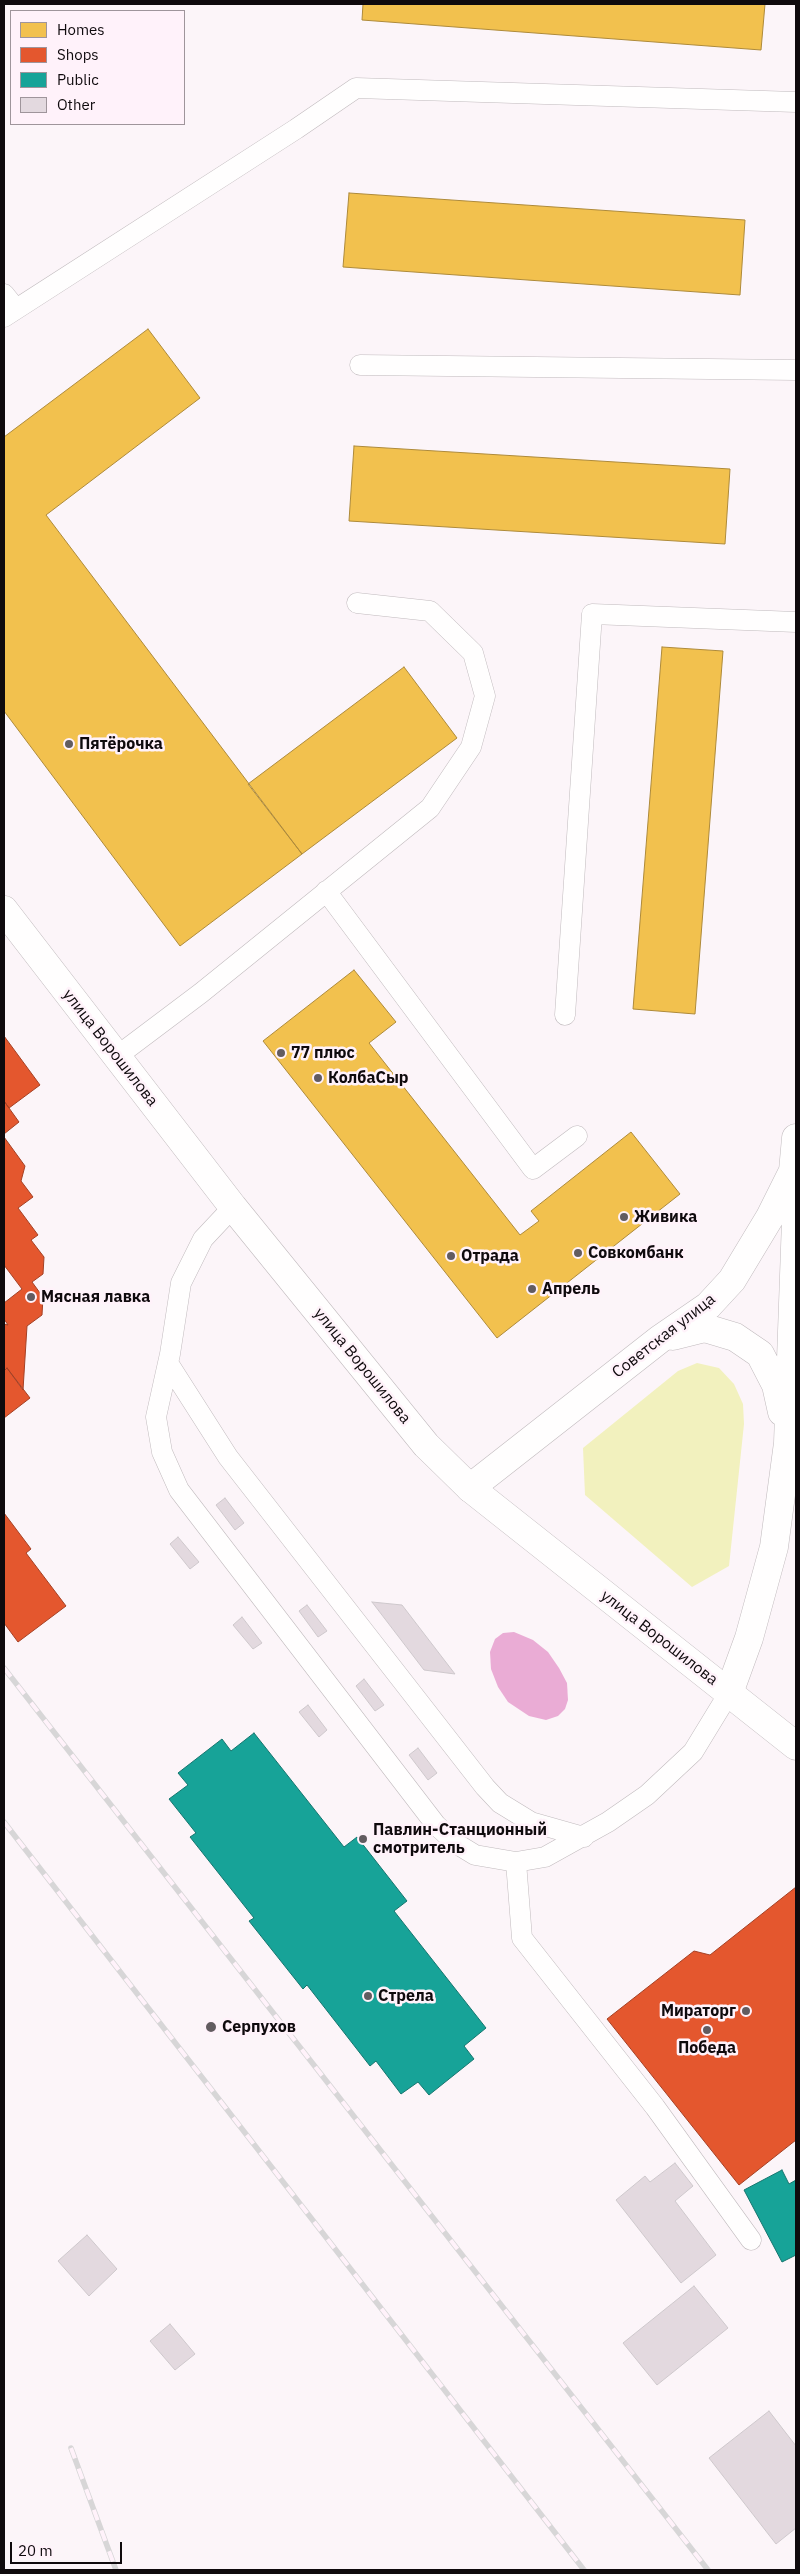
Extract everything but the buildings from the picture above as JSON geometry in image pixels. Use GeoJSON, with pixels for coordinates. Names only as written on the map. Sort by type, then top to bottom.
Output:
{"type":"FeatureCollection","features":[{"type":"Feature","properties":{"kind":"street","name":"улица Ворошилова"},"geometry":{"type":"LineString","coordinates":[[4,910],[233,1207],[426,1445],[470,1488],[796,1746]]}},
{"type":"Feature","properties":{"kind":"street","name":"Советская улица"},"geometry":{"type":"LineString","coordinates":[[470,1488],[660,1339],[708,1306],[732,1280],[753,1248],[795,1172],[796,1138]]}},
{"type":"Feature","properties":{"kind":"street"},"geometry":{"type":"LineString","coordinates":[[729,1694],[750,1638],[774,1547],[788,1443],[796,1220],[795,1172]]}},
{"type":"Feature","properties":{"kind":"street"},"geometry":{"type":"LineString","coordinates":[[660,1339],[705,1328],[735,1337],[760,1354],[776,1385],[788,1443]]}},
{"type":"Feature","properties":{"kind":"lane"},"geometry":{"type":"LineString","coordinates":[[8,307],[296,129],[356,88],[796,102]]}},
{"type":"Feature","properties":{"kind":"lane"},"geometry":{"type":"LineString","coordinates":[[360,364],[796,370]]}},
{"type":"Feature","properties":{"kind":"lane"},"geometry":{"type":"LineString","coordinates":[[116,1057],[201,993],[430,808],[471,746],[485,696],[473,653],[430,611],[357,603]]}},
{"type":"Feature","properties":{"kind":"lane"},"geometry":{"type":"LineString","coordinates":[[565,1015],[592,614],[796,622]]}},
{"type":"Feature","properties":{"kind":"lane"},"geometry":{"type":"LineString","coordinates":[[326,891],[533,1169],[577,1136]]}},
{"type":"Feature","properties":{"kind":"lane"},"geometry":{"type":"LineString","coordinates":[[233,1207],[203,1239],[181,1283],[168,1363],[156,1417],[162,1452],[179,1490],[436,1825],[457,1844],[475,1854],[516,1862],[545,1856],[584,1837],[625,1812],[693,1752],[729,1694]]}},
{"type":"Feature","properties":{"kind":"lane"},"geometry":{"type":"LineString","coordinates":[[168,1363],[228,1457],[485,1787],[500,1803],[531,1822],[584,1837]]}},
{"type":"Feature","properties":{"kind":"lane"},"geometry":{"type":"LineString","coordinates":[[516,1862],[522,1938],[655,2107],[751,2240]]}},
{"type":"Feature","properties":{"kind":"green space"},"geometry":{"type":"Polygon","coordinates":[[[697,1363],[719,1368],[734,1384],[743,1404],[744,1424],[729,1566],[692,1587],[585,1495],[583,1448],[678,1371],[697,1363]]]}},
{"type":"Feature","properties":{"kind":"shaded area"},"geometry":{"type":"Polygon","coordinates":[[[514,1632],[533,1640],[548,1652],[567,1683],[568,1700],[565,1709],[558,1716],[546,1720],[529,1716],[508,1702],[498,1687],[491,1669],[490,1652],[495,1639],[503,1633],[514,1632]]]}},
{"type":"Feature","properties":{"kind":"railway"},"geometry":{"type":"LineString","coordinates":[[4,1668],[708,2570]]}},
{"type":"Feature","properties":{"kind":"railway"},"geometry":{"type":"LineString","coordinates":[[4,1822],[584,2570]]}},
{"type":"Feature","properties":{"kind":"railway"},"geometry":{"type":"LineString","coordinates":[[71,2448],[116,2570]]}},
{"type":"Feature","properties":{"kind":"place","name":"Пятёрочка"},"geometry":{"type":"Point","coordinates":[69,744]}},
{"type":"Feature","properties":{"kind":"place","name":"77 плюс"},"geometry":{"type":"Point","coordinates":[281,1053]}},
{"type":"Feature","properties":{"kind":"place","name":"КолбаСыр"},"geometry":{"type":"Point","coordinates":[318,1078]}},
{"type":"Feature","properties":{"kind":"place","name":"Живика"},"geometry":{"type":"Point","coordinates":[624,1217]}},
{"type":"Feature","properties":{"kind":"place","name":"Совкомбанк"},"geometry":{"type":"Point","coordinates":[578,1253]}},
{"type":"Feature","properties":{"kind":"place","name":"Отрада"},"geometry":{"type":"Point","coordinates":[451,1256]}},
{"type":"Feature","properties":{"kind":"place","name":"Апрель"},"geometry":{"type":"Point","coordinates":[532,1289]}},
{"type":"Feature","properties":{"kind":"place","name":"Мясная лавка"},"geometry":{"type":"Point","coordinates":[31,1297]}},
{"type":"Feature","properties":{"kind":"place","name":"Павлин-Станционный смотритель"},"geometry":{"type":"Point","coordinates":[363,1839]}},
{"type":"Feature","properties":{"kind":"place","name":"Стрела"},"geometry":{"type":"Point","coordinates":[368,1996]}},
{"type":"Feature","properties":{"kind":"place","name":"Мираторг"},"geometry":{"type":"Point","coordinates":[746,2011]}},
{"type":"Feature","properties":{"kind":"place","name":"Серпухов"},"geometry":{"type":"Point","coordinates":[211,2027]}},
{"type":"Feature","properties":{"kind":"place","name":"Победа"},"geometry":{"type":"Point","coordinates":[707,2030]}}]}
